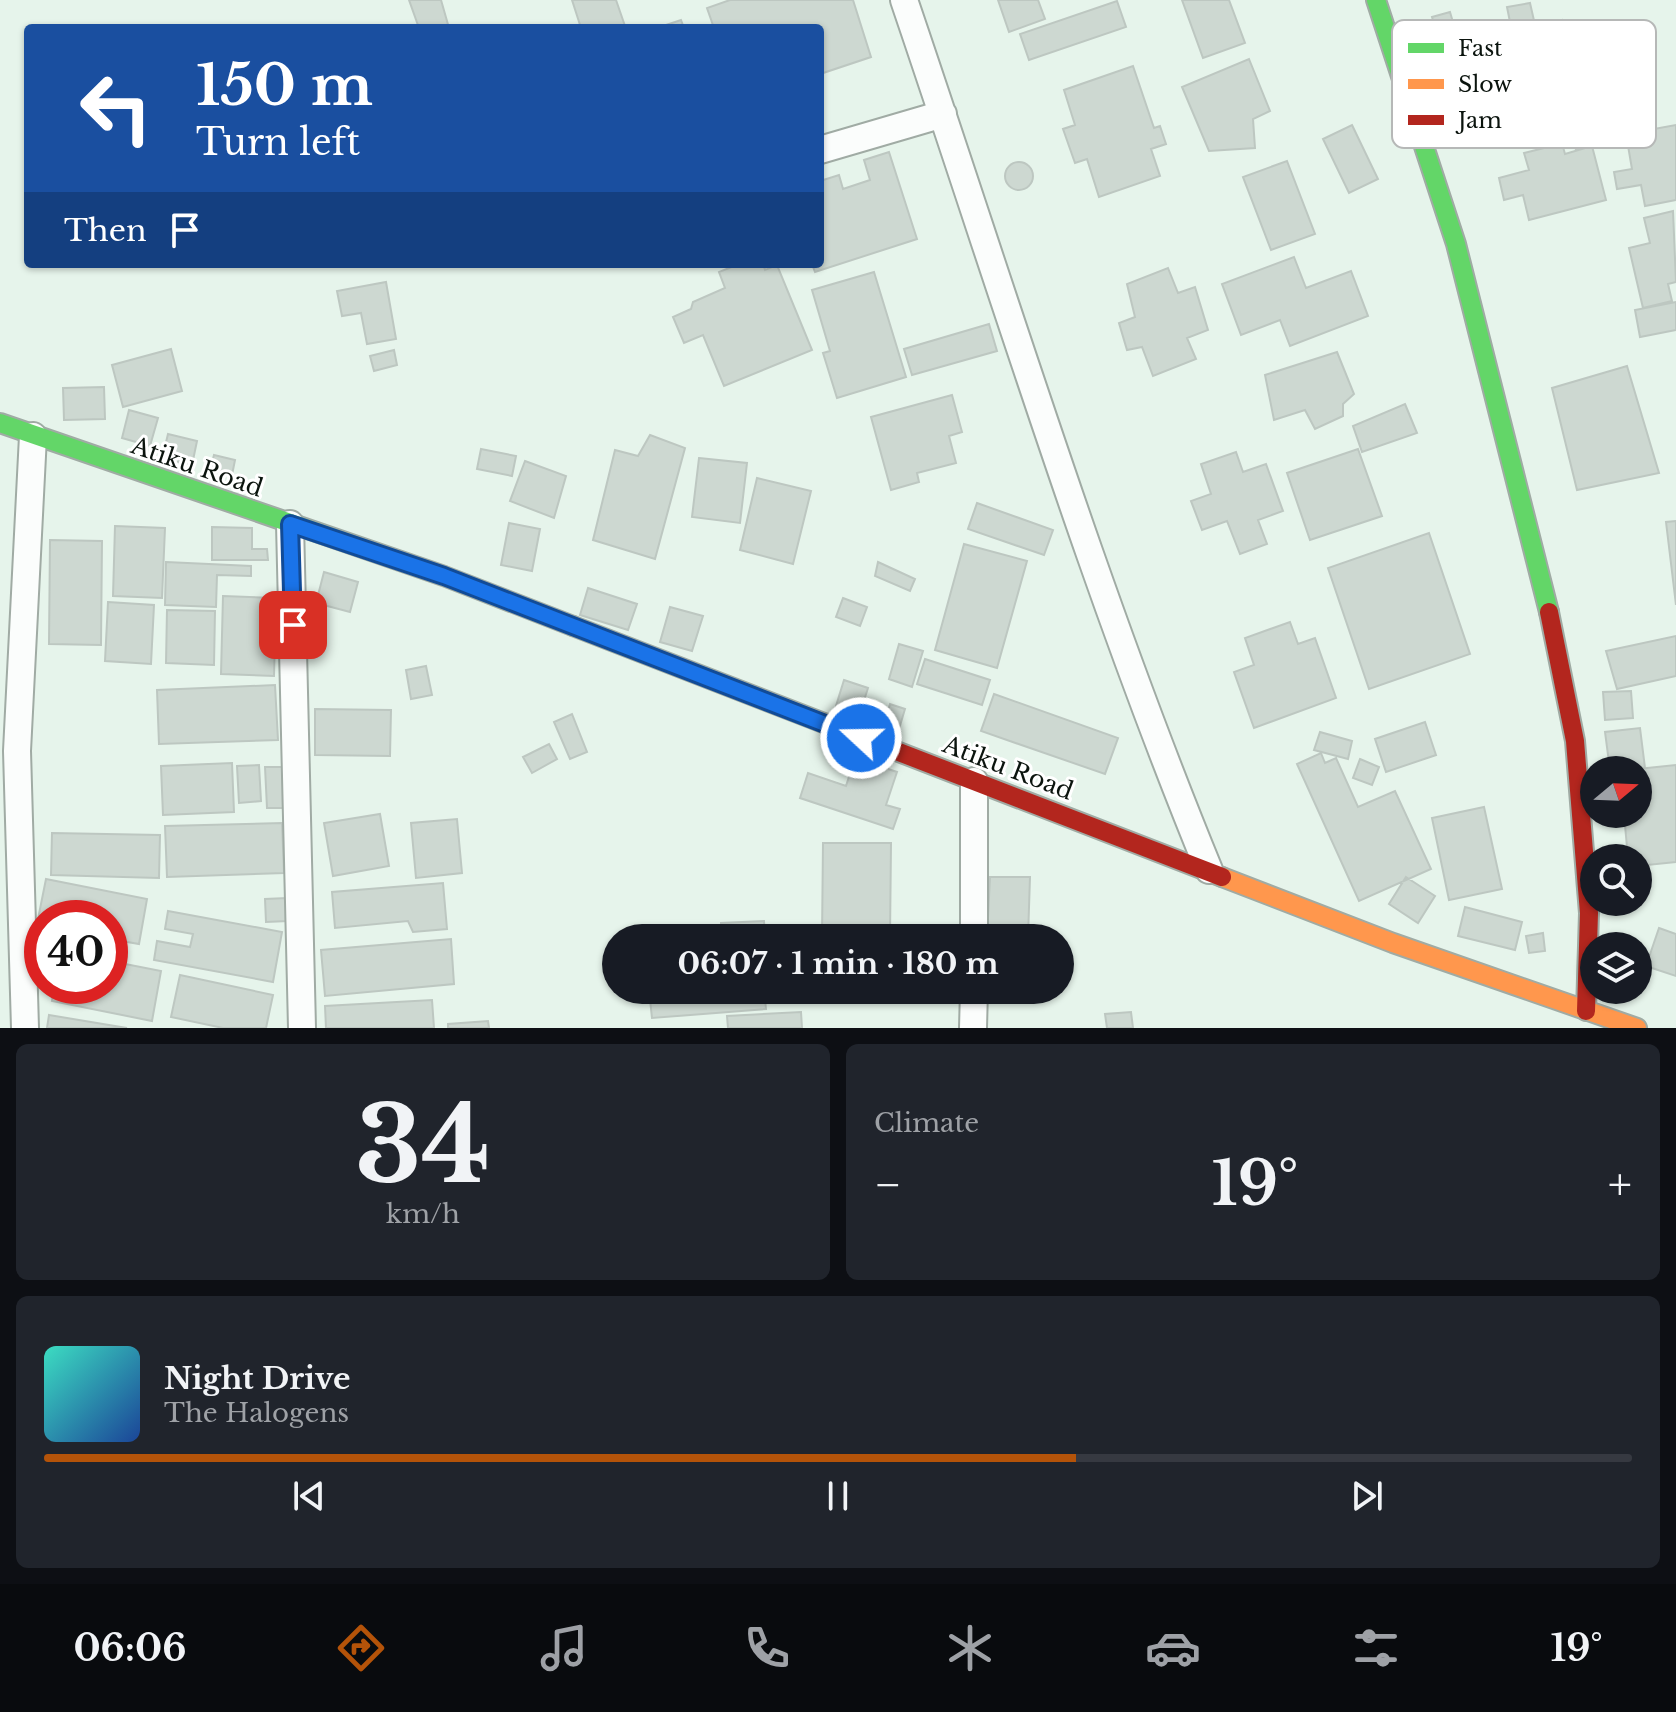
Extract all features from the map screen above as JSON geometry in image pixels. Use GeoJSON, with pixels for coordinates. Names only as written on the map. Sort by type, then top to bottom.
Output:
{"type":"FeatureCollection","features":[{"type":"Feature","properties":{"kind":"street"},"geometry":{"type":"LineString","coordinates":[[904,0],[1076,522],[1157,744],[1209,870]]}},
{"type":"Feature","properties":{"kind":"street"},"geometry":{"type":"LineString","coordinates":[[1376,0],[1392,49]]}},
{"type":"Feature","properties":{"kind":"street"},"geometry":{"type":"LineString","coordinates":[[824,149],[943,114]]}},
{"type":"Feature","properties":{"kind":"street"},"geometry":{"type":"LineString","coordinates":[[1425,148],[1456,244],[1537,554],[1575,741],[1589,913],[1586,1011]]}},
{"type":"Feature","properties":{"kind":"street","name":"Atiku Road"},"geometry":{"type":"LineString","coordinates":[[0,423],[444,576],[1393,943],[1637,1028]]}},
{"type":"Feature","properties":{"kind":"street"},"geometry":{"type":"LineString","coordinates":[[25,1028],[8,748],[33,436]]}},
{"type":"Feature","properties":{"kind":"street"},"geometry":{"type":"LineString","coordinates":[[290,524],[302,1028]]}},
{"type":"Feature","properties":{"kind":"street"},"geometry":{"type":"LineString","coordinates":[[974,781],[974,924]]}},
{"type":"Feature","properties":{"kind":"street"},"geometry":{"type":"LineString","coordinates":[[973,1028],[974,1004]]}},
{"type":"Feature","properties":{"kind":"building"},"geometry":{"type":"Polygon","coordinates":[[[409,0],[441,0],[448,24],[418,24],[409,0]]]}},
{"type":"Feature","properties":{"kind":"building"},"geometry":{"type":"Polygon","coordinates":[[[572,0],[616,0],[624,24],[580,24],[572,0]]]}},
{"type":"Feature","properties":{"kind":"building"},"geometry":{"type":"Polygon","coordinates":[[[730,0],[853,0],[871,57],[824,73],[824,24],[713,24],[707,8],[730,0]]]}},
{"type":"Feature","properties":{"kind":"building"},"geometry":{"type":"Polygon","coordinates":[[[998,0],[1038,0],[1045,19],[1009,32],[998,0]]]}},
{"type":"Feature","properties":{"kind":"building"},"geometry":{"type":"Polygon","coordinates":[[[1182,0],[1229,0],[1245,43],[1203,58],[1182,0]]]}},
{"type":"Feature","properties":{"kind":"building"},"geometry":{"type":"Polygon","coordinates":[[[1117,1],[1126,27],[1029,60],[1020,34],[1117,1]]]}},
{"type":"Feature","properties":{"kind":"building"},"geometry":{"type":"Polygon","coordinates":[[[1530,3],[1534,20],[1510,20],[1507,7],[1530,3]]]}},
{"type":"Feature","properties":{"kind":"building"},"geometry":{"type":"Polygon","coordinates":[[[1450,12],[1452,20],[1433,20],[1432,17],[1450,12]]]}},
{"type":"Feature","properties":{"kind":"building"},"geometry":{"type":"Polygon","coordinates":[[[1249,59],[1270,111],[1253,119],[1255,148],[1209,151],[1182,87],[1249,59]]]}},
{"type":"Feature","properties":{"kind":"building"},"geometry":{"type":"Polygon","coordinates":[[[1133,66],[1154,128],[1160,126],[1166,144],[1151,149],[1160,176],[1099,197],[1087,159],[1075,163],[1063,129],[1075,125],[1064,90],[1133,66]]]}},
{"type":"Feature","properties":{"kind":"building"},"geometry":{"type":"Polygon","coordinates":[[[1352,125],[1378,179],[1349,193],[1323,139],[1352,125]]]}},
{"type":"Feature","properties":{"kind":"building"},"geometry":{"type":"Polygon","coordinates":[[[1676,125],[1676,200],[1645,206],[1641,185],[1617,189],[1614,172],[1632,169],[1628,148],[1656,148],[1656,129],[1676,125]]]}},
{"type":"Feature","properties":{"kind":"building"},"geometry":{"type":"Polygon","coordinates":[[[1544,148],[1563,148],[1565,154],[1593,148],[1606,200],[1529,220],[1523,195],[1504,200],[1499,178],[1529,170],[1524,153],[1544,148]]]}},
{"type":"Feature","properties":{"kind":"building"},"geometry":{"type":"Polygon","coordinates":[[[889,152],[917,239],[815,272],[814,268],[824,268],[824,180],[839,175],[843,189],[870,180],[864,160],[889,152]]]}},
{"type":"Feature","properties":{"kind":"building"},"geometry":{"type":"Polygon","coordinates":[[[1287,161],[1315,234],[1271,250],[1243,177],[1287,161]]]}},
{"type":"Feature","properties":{"kind":"building"},"geometry":{"type":"Polygon","coordinates":[[[1019,162],[1029,166],[1033,176],[1029,186],[1019,190],[1009,186],[1005,176],[1009,166],[1019,162]]]}},
{"type":"Feature","properties":{"kind":"building"},"geometry":{"type":"Polygon","coordinates":[[[1673,211],[1676,282],[1668,284],[1672,301],[1643,308],[1629,248],[1650,243],[1644,218],[1673,211]]]}},
{"type":"Feature","properties":{"kind":"building"},"geometry":{"type":"Polygon","coordinates":[[[1294,257],[1306,288],[1351,271],[1368,316],[1290,346],[1280,320],[1241,335],[1222,284],[1294,257]]]}},
{"type":"Feature","properties":{"kind":"building"},"geometry":{"type":"Polygon","coordinates":[[[729,268],[778,268],[812,350],[724,386],[703,335],[684,343],[673,317],[691,309],[693,302],[725,288],[719,272],[729,268]]]}},
{"type":"Feature","properties":{"kind":"building"},"geometry":{"type":"Polygon","coordinates":[[[1168,268],[1178,293],[1195,287],[1208,330],[1187,338],[1196,359],[1153,376],[1142,347],[1127,350],[1119,323],[1135,317],[1127,284],[1168,268]]]}},
{"type":"Feature","properties":{"kind":"building"},"geometry":{"type":"Polygon","coordinates":[[[874,272],[906,377],[837,398],[823,353],[830,351],[812,290],[874,272]]]}},
{"type":"Feature","properties":{"kind":"building"},"geometry":{"type":"Polygon","coordinates":[[[386,282],[396,339],[367,344],[361,313],[342,316],[337,291],[386,282]]]}},
{"type":"Feature","properties":{"kind":"building"},"geometry":{"type":"Polygon","coordinates":[[[1676,302],[1676,330],[1640,337],[1635,310],[1676,302]]]}},
{"type":"Feature","properties":{"kind":"building"},"geometry":{"type":"Polygon","coordinates":[[[989,324],[997,351],[912,375],[904,349],[989,324]]]}},
{"type":"Feature","properties":{"kind":"building"},"geometry":{"type":"Polygon","coordinates":[[[171,349],[182,391],[123,407],[112,365],[171,349]]]}},
{"type":"Feature","properties":{"kind":"building"},"geometry":{"type":"Polygon","coordinates":[[[394,350],[397,365],[374,371],[370,356],[394,350]]]}},
{"type":"Feature","properties":{"kind":"building"},"geometry":{"type":"Polygon","coordinates":[[[1337,352],[1354,394],[1343,404],[1343,416],[1315,429],[1305,410],[1274,420],[1265,375],[1337,352]]]}},
{"type":"Feature","properties":{"kind":"building"},"geometry":{"type":"Polygon","coordinates":[[[1627,366],[1659,473],[1577,490],[1552,388],[1627,366]]]}},
{"type":"Feature","properties":{"kind":"building"},"geometry":{"type":"Polygon","coordinates":[[[104,387],[105,419],[64,420],[63,388],[104,387]]]}},
{"type":"Feature","properties":{"kind":"building"},"geometry":{"type":"Polygon","coordinates":[[[952,395],[962,432],[949,436],[956,463],[917,473],[919,482],[891,490],[871,417],[952,395]]]}},
{"type":"Feature","properties":{"kind":"building"},"geometry":{"type":"Polygon","coordinates":[[[1405,404],[1417,433],[1362,452],[1353,426],[1405,404]]]}},
{"type":"Feature","properties":{"kind":"building"},"geometry":{"type":"Polygon","coordinates":[[[129,410],[158,418],[150,446],[122,438],[129,410]]]}},
{"type":"Feature","properties":{"kind":"building"},"geometry":{"type":"Polygon","coordinates":[[[168,434],[197,441],[192,465],[162,459],[168,434]]]}},
{"type":"Feature","properties":{"kind":"building"},"geometry":{"type":"Polygon","coordinates":[[[650,435],[685,448],[655,559],[593,540],[615,450],[638,456],[650,435]]]}},
{"type":"Feature","properties":{"kind":"building"},"geometry":{"type":"Polygon","coordinates":[[[481,449],[516,456],[512,476],[477,469],[481,449]]]}},
{"type":"Feature","properties":{"kind":"building"},"geometry":{"type":"Polygon","coordinates":[[[1358,449],[1382,516],[1310,540],[1287,473],[1358,449]]]}},
{"type":"Feature","properties":{"kind":"building"},"geometry":{"type":"Polygon","coordinates":[[[1236,452],[1243,472],[1266,464],[1283,511],[1258,520],[1267,544],[1240,554],[1227,521],[1202,530],[1191,501],[1211,494],[1201,464],[1236,452]]]}},
{"type":"Feature","properties":{"kind":"building"},"geometry":{"type":"Polygon","coordinates":[[[214,455],[235,460],[232,475],[210,470],[214,455]]]}},
{"type":"Feature","properties":{"kind":"building"},"geometry":{"type":"Polygon","coordinates":[[[699,458],[747,463],[740,523],[692,517],[699,458]]]}},
{"type":"Feature","properties":{"kind":"building"},"geometry":{"type":"Polygon","coordinates":[[[525,461],[566,476],[554,518],[510,501],[525,461]]]}},
{"type":"Feature","properties":{"kind":"building"},"geometry":{"type":"Polygon","coordinates":[[[757,478],[811,491],[793,564],[740,550],[757,478]]]}},
{"type":"Feature","properties":{"kind":"building"},"geometry":{"type":"Polygon","coordinates":[[[977,503],[1053,530],[1044,555],[968,529],[977,503]]]}},
{"type":"Feature","properties":{"kind":"building"},"geometry":{"type":"Polygon","coordinates":[[[1676,521],[1676,605],[1666,522],[1676,521]]]}},
{"type":"Feature","properties":{"kind":"building"},"geometry":{"type":"Polygon","coordinates":[[[509,523],[540,529],[532,571],[501,565],[509,523]]]}},
{"type":"Feature","properties":{"kind":"building"},"geometry":{"type":"Polygon","coordinates":[[[115,526],[165,528],[162,598],[113,596],[115,526]]]}},
{"type":"Feature","properties":{"kind":"building"},"geometry":{"type":"Polygon","coordinates":[[[212,527],[252,528],[252,549],[267,549],[268,560],[212,560],[212,527]]]}},
{"type":"Feature","properties":{"kind":"building"},"geometry":{"type":"Polygon","coordinates":[[[1429,533],[1470,654],[1369,689],[1328,568],[1429,533]]]}},
{"type":"Feature","properties":{"kind":"building"},"geometry":{"type":"Polygon","coordinates":[[[50,540],[102,541],[101,645],[49,644],[50,540]]]}},
{"type":"Feature","properties":{"kind":"building"},"geometry":{"type":"Polygon","coordinates":[[[964,544],[1027,561],[997,668],[935,650],[964,544]]]}},
{"type":"Feature","properties":{"kind":"building"},"geometry":{"type":"Polygon","coordinates":[[[166,562],[251,566],[251,576],[217,575],[216,607],[165,605],[166,562]]]}},
{"type":"Feature","properties":{"kind":"building"},"geometry":{"type":"Polygon","coordinates":[[[878,562],[915,579],[910,591],[875,576],[878,562]]]}},
{"type":"Feature","properties":{"kind":"building"},"geometry":{"type":"Polygon","coordinates":[[[324,572],[358,582],[350,612],[316,603],[324,572]]]}},
{"type":"Feature","properties":{"kind":"building"},"geometry":{"type":"Polygon","coordinates":[[[588,588],[637,604],[628,630],[580,615],[588,588]]]}},
{"type":"Feature","properties":{"kind":"building"},"geometry":{"type":"Polygon","coordinates":[[[223,596],[276,598],[274,676],[221,674],[223,596]]]}},
{"type":"Feature","properties":{"kind":"building"},"geometry":{"type":"Polygon","coordinates":[[[843,598],[867,607],[860,626],[836,617],[843,598]]]}},
{"type":"Feature","properties":{"kind":"building"},"geometry":{"type":"Polygon","coordinates":[[[108,602],[154,605],[151,664],[105,661],[108,602]]]}},
{"type":"Feature","properties":{"kind":"building"},"geometry":{"type":"Polygon","coordinates":[[[670,607],[703,616],[692,651],[660,642],[670,607]]]}},
{"type":"Feature","properties":{"kind":"building"},"geometry":{"type":"Polygon","coordinates":[[[167,610],[215,611],[214,665],[166,663],[167,610]]]}},
{"type":"Feature","properties":{"kind":"building"},"geometry":{"type":"Polygon","coordinates":[[[1290,622],[1298,644],[1315,638],[1336,698],[1254,728],[1234,672],[1254,665],[1245,638],[1290,622]]]}},
{"type":"Feature","properties":{"kind":"building"},"geometry":{"type":"Polygon","coordinates":[[[1676,636],[1676,676],[1617,689],[1606,651],[1676,636]]]}},
{"type":"Feature","properties":{"kind":"building"},"geometry":{"type":"Polygon","coordinates":[[[899,644],[923,651],[912,687],[889,679],[899,644]]]}},
{"type":"Feature","properties":{"kind":"building"},"geometry":{"type":"Polygon","coordinates":[[[925,659],[990,680],[982,705],[917,684],[925,659]]]}},
{"type":"Feature","properties":{"kind":"building"},"geometry":{"type":"Polygon","coordinates":[[[426,666],[432,695],[411,699],[406,670],[426,666]]]}},
{"type":"Feature","properties":{"kind":"building"},"geometry":{"type":"Polygon","coordinates":[[[844,680],[868,688],[861,710],[886,718],[890,704],[905,709],[899,729],[835,709],[844,680]]]}},
{"type":"Feature","properties":{"kind":"building"},"geometry":{"type":"Polygon","coordinates":[[[275,685],[278,740],[159,744],[157,690],[275,685]]]}},
{"type":"Feature","properties":{"kind":"building"},"geometry":{"type":"Polygon","coordinates":[[[1631,691],[1633,718],[1605,720],[1603,692],[1631,691]]]}},
{"type":"Feature","properties":{"kind":"building"},"geometry":{"type":"Polygon","coordinates":[[[994,694],[1118,738],[1105,774],[981,731],[994,694]]]}},
{"type":"Feature","properties":{"kind":"building"},"geometry":{"type":"Polygon","coordinates":[[[315,709],[391,710],[390,756],[315,755],[315,709]]]}},
{"type":"Feature","properties":{"kind":"building"},"geometry":{"type":"Polygon","coordinates":[[[572,714],[587,752],[570,759],[554,722],[572,714]]]}},
{"type":"Feature","properties":{"kind":"building"},"geometry":{"type":"Polygon","coordinates":[[[1425,722],[1436,755],[1386,772],[1375,739],[1425,722]]]}},
{"type":"Feature","properties":{"kind":"building"},"geometry":{"type":"Polygon","coordinates":[[[1640,728],[1644,756],[1608,756],[1605,732],[1640,728]]]}},
{"type":"Feature","properties":{"kind":"building"},"geometry":{"type":"Polygon","coordinates":[[[1320,732],[1352,741],[1348,759],[1314,750],[1320,732]]]}},
{"type":"Feature","properties":{"kind":"building"},"geometry":{"type":"Polygon","coordinates":[[[549,744],[557,759],[532,773],[523,757],[549,744]]]}},
{"type":"Feature","properties":{"kind":"building"},"geometry":{"type":"Polygon","coordinates":[[[1321,753],[1325,763],[1336,758],[1358,807],[1395,791],[1431,869],[1359,901],[1297,764],[1321,753]]]}},
{"type":"Feature","properties":{"kind":"building"},"geometry":{"type":"Polygon","coordinates":[[[855,758],[897,772],[886,805],[900,809],[893,829],[800,798],[808,773],[846,786],[855,758]]]}},
{"type":"Feature","properties":{"kind":"building"},"geometry":{"type":"Polygon","coordinates":[[[1360,759],[1379,767],[1372,785],[1353,778],[1360,759]]]}},
{"type":"Feature","properties":{"kind":"building"},"geometry":{"type":"Polygon","coordinates":[[[232,763],[234,812],[163,815],[161,766],[232,763]]]}},
{"type":"Feature","properties":{"kind":"building"},"geometry":{"type":"Polygon","coordinates":[[[259,765],[261,801],[239,803],[237,766],[259,765]]]}},
{"type":"Feature","properties":{"kind":"building"},"geometry":{"type":"Polygon","coordinates":[[[1676,765],[1676,862],[1652,865],[1652,844],[1627,844],[1625,828],[1652,828],[1652,768],[1676,765]]]}},
{"type":"Feature","properties":{"kind":"building"},"geometry":{"type":"Polygon","coordinates":[[[265,767],[282,767],[284,808],[267,808],[265,767]]]}},
{"type":"Feature","properties":{"kind":"building"},"geometry":{"type":"Polygon","coordinates":[[[1484,807],[1502,889],[1449,900],[1432,818],[1484,807]]]}},
{"type":"Feature","properties":{"kind":"building"},"geometry":{"type":"Polygon","coordinates":[[[380,814],[389,866],[333,876],[324,823],[380,814]]]}},
{"type":"Feature","properties":{"kind":"building"},"geometry":{"type":"Polygon","coordinates":[[[457,819],[462,873],[416,878],[411,823],[457,819]]]}},
{"type":"Feature","properties":{"kind":"building"},"geometry":{"type":"Polygon","coordinates":[[[282,823],[284,873],[167,877],[165,826],[282,823]]]}},
{"type":"Feature","properties":{"kind":"building"},"geometry":{"type":"Polygon","coordinates":[[[52,833],[160,835],[159,878],[51,875],[52,833]]]}},
{"type":"Feature","properties":{"kind":"building"},"geometry":{"type":"Polygon","coordinates":[[[823,843],[891,843],[890,924],[822,924],[823,843]]]}},
{"type":"Feature","properties":{"kind":"building"},"geometry":{"type":"Polygon","coordinates":[[[990,877],[1030,877],[1028,924],[988,924],[990,877]]]}},
{"type":"Feature","properties":{"kind":"building"},"geometry":{"type":"Polygon","coordinates":[[[1406,877],[1435,896],[1418,923],[1389,904],[1406,877]]]}},
{"type":"Feature","properties":{"kind":"building"},"geometry":{"type":"Polygon","coordinates":[[[46,879],[147,899],[139,944],[128,942],[128,900],[42,900],[46,879]]]}},
{"type":"Feature","properties":{"kind":"building"},"geometry":{"type":"Polygon","coordinates":[[[443,883],[447,929],[413,932],[408,921],[335,928],[332,892],[443,883]]]}},
{"type":"Feature","properties":{"kind":"building"},"geometry":{"type":"Polygon","coordinates":[[[287,898],[288,921],[266,922],[265,899],[287,898]]]}},
{"type":"Feature","properties":{"kind":"building"},"geometry":{"type":"Polygon","coordinates":[[[1465,907],[1522,922],[1515,950],[1458,936],[1465,907]]]}},
{"type":"Feature","properties":{"kind":"building"},"geometry":{"type":"Polygon","coordinates":[[[168,911],[282,932],[273,982],[154,960],[157,941],[190,947],[193,934],[165,929],[168,911]]]}},
{"type":"Feature","properties":{"kind":"building"},"geometry":{"type":"Polygon","coordinates":[[[764,921],[764,924],[721,924],[764,921]]]}},
{"type":"Feature","properties":{"kind":"building"},"geometry":{"type":"Polygon","coordinates":[[[1659,928],[1676,934],[1676,976],[1652,968],[1652,948],[1659,928]]]}},
{"type":"Feature","properties":{"kind":"building"},"geometry":{"type":"Polygon","coordinates":[[[1543,933],[1545,951],[1529,953],[1526,936],[1543,933]]]}},
{"type":"Feature","properties":{"kind":"building"},"geometry":{"type":"Polygon","coordinates":[[[451,939],[454,984],[325,996],[321,950],[451,939]]]}},
{"type":"Feature","properties":{"kind":"building"},"geometry":{"type":"Polygon","coordinates":[[[128,965],[161,971],[152,1021],[67,1004],[128,1004],[128,965]]]}},
{"type":"Feature","properties":{"kind":"building"},"geometry":{"type":"Polygon","coordinates":[[[180,975],[273,995],[266,1028],[223,1028],[171,1017],[180,975]]]}},
{"type":"Feature","properties":{"kind":"building"},"geometry":{"type":"Polygon","coordinates":[[[432,1000],[434,1028],[326,1028],[325,1006],[432,1000]]]}},
{"type":"Feature","properties":{"kind":"building"},"geometry":{"type":"Polygon","coordinates":[[[650,1004],[765,1004],[766,1009],[652,1018],[650,1004]]]}},
{"type":"Feature","properties":{"kind":"building"},"geometry":{"type":"Polygon","coordinates":[[[801,1012],[802,1028],[728,1028],[727,1016],[801,1012]]]}},
{"type":"Feature","properties":{"kind":"building"},"geometry":{"type":"Polygon","coordinates":[[[1131,1012],[1133,1028],[1107,1028],[1105,1014],[1131,1012]]]}},
{"type":"Feature","properties":{"kind":"building"},"geometry":{"type":"Polygon","coordinates":[[[49,1015],[127,1028],[47,1028],[49,1015]]]}},
{"type":"Feature","properties":{"kind":"building"},"geometry":{"type":"Polygon","coordinates":[[[488,1021],[489,1028],[448,1028],[448,1024],[488,1021]]]}},
{"type":"Feature","properties":{"kind":"traffic: fast"},"geometry":{"type":"LineString","coordinates":[[1376,0],[1392,49]]}},
{"type":"Feature","properties":{"kind":"traffic: fast"},"geometry":{"type":"LineString","coordinates":[[1425,148],[1456,244],[1549,612]]}},
{"type":"Feature","properties":{"kind":"traffic: fast"},"geometry":{"type":"LineString","coordinates":[[0,423],[444,576],[573,626]]}},
{"type":"Feature","properties":{"kind":"traffic: slow"},"geometry":{"type":"LineString","coordinates":[[1222,877],[1393,943],[1637,1028]]}},
{"type":"Feature","properties":{"kind":"traffic: jam"},"geometry":{"type":"LineString","coordinates":[[1549,612],[1575,741],[1589,913],[1586,1011]]}},
{"type":"Feature","properties":{"kind":"traffic: jam"},"geometry":{"type":"LineString","coordinates":[[573,626],[1222,877]]}},
{"type":"Feature","properties":{"kind":"route"},"geometry":{"type":"LineString","coordinates":[[293,625],[290,524],[444,576],[861,738]]}}]}
